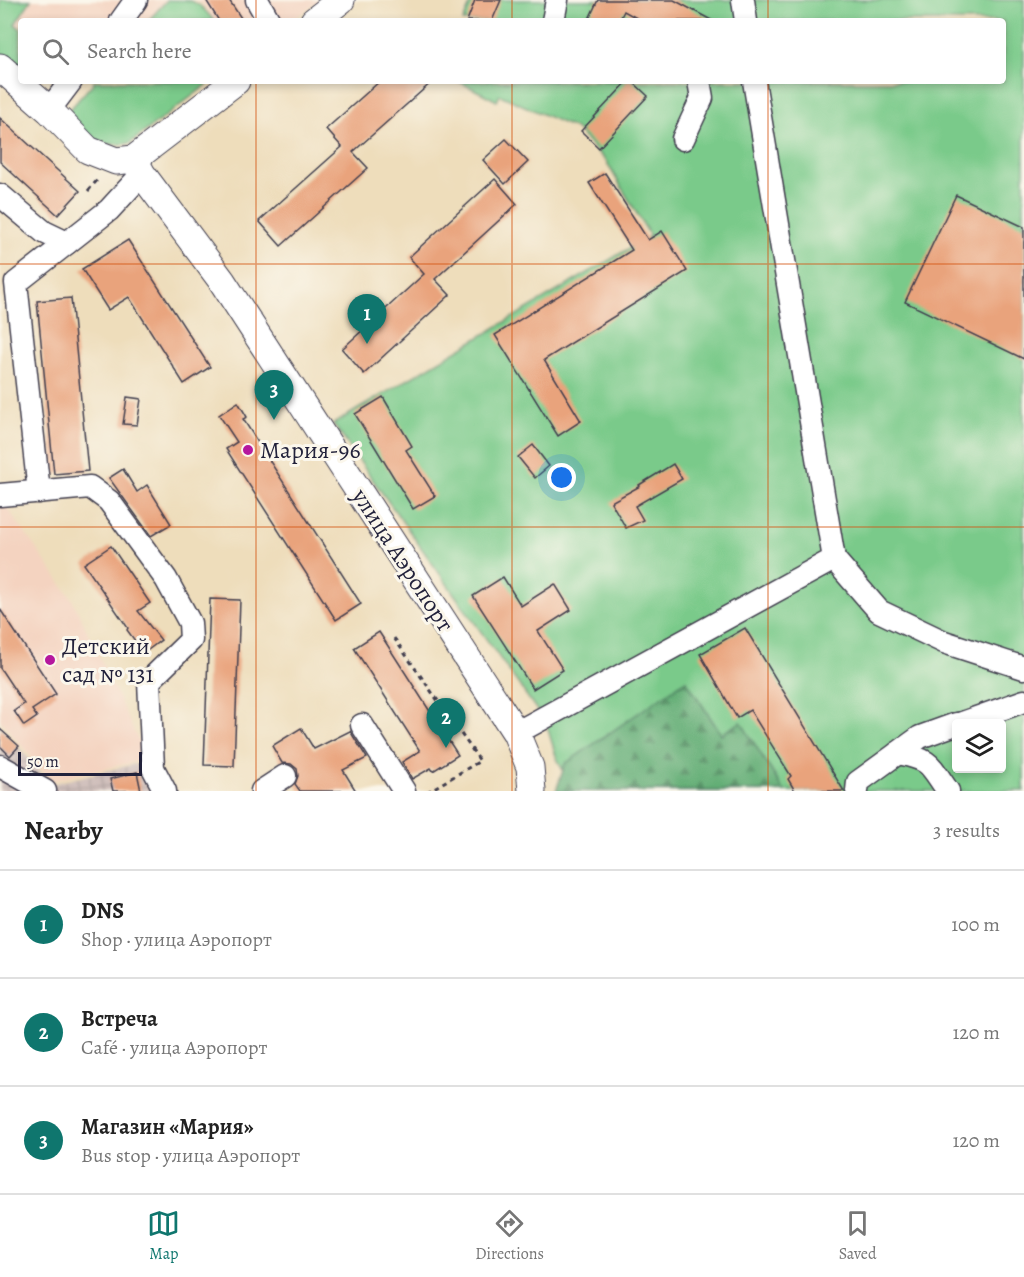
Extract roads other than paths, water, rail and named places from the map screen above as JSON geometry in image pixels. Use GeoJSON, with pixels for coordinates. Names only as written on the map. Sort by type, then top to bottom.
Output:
{"type":"FeatureCollection","features":[{"type":"Feature","properties":{"kind":"main road"},"geometry":{"type":"LineString","coordinates":[[318,18],[341,0]]}},
{"type":"Feature","properties":{"kind":"main road"},"geometry":{"type":"LineString","coordinates":[[0,67],[18,83]]}},
{"type":"Feature","properties":{"kind":"main road"},"geometry":{"type":"LineString","coordinates":[[19,84],[88,150],[116,161],[138,166],[233,84]]}},
{"type":"Feature","properties":{"kind":"main road","name":"улица Аэропорт"},"geometry":{"type":"LineString","coordinates":[[138,166],[222,281],[516,733],[530,767],[532,791]]}},
{"type":"Feature","properties":{"kind":"lane"},"geometry":{"type":"LineString","coordinates":[[257,0],[267,18]]}},
{"type":"Feature","properties":{"kind":"lane"},"geometry":{"type":"LineString","coordinates":[[554,18],[557,0]]}},
{"type":"Feature","properties":{"kind":"lane"},"geometry":{"type":"LineString","coordinates":[[49,110],[69,84]]}},
{"type":"Feature","properties":{"kind":"lane"},"geometry":{"type":"LineString","coordinates":[[683,139],[702,98],[700,84]]}},
{"type":"Feature","properties":{"kind":"lane"},"geometry":{"type":"LineString","coordinates":[[755,84],[834,559],[879,611],[944,642],[1024,668]]}},
{"type":"Feature","properties":{"kind":"lane"},"geometry":{"type":"LineString","coordinates":[[39,492],[16,283],[109,210],[138,166]]}},
{"type":"Feature","properties":{"kind":"lane"},"geometry":{"type":"LineString","coordinates":[[0,195],[44,232],[67,243]]}},
{"type":"Feature","properties":{"kind":"lane"},"geometry":{"type":"LineString","coordinates":[[0,495],[90,487],[109,501],[166,579],[190,623],[190,640],[149,681],[153,768],[165,791]]}},
{"type":"Feature","properties":{"kind":"lane"},"geometry":{"type":"LineString","coordinates":[[516,733],[834,559]]}},
{"type":"Feature","properties":{"kind":"lane"},"geometry":{"type":"LineString","coordinates":[[972,719],[1024,700]]}},
{"type":"Feature","properties":{"kind":"lane"},"geometry":{"type":"LineString","coordinates":[[362,725],[404,791]]}},
{"type":"Feature","properties":{"kind":"lane"},"geometry":{"type":"LineString","coordinates":[[857,791],[858,782],[920,737],[952,726]]}},
{"type":"Feature","properties":{"kind":"lane"},"geometry":{"type":"LineString","coordinates":[[932,733],[927,747],[928,762],[948,791]]}},
{"type":"Feature","properties":{"kind":"lane"},"geometry":{"type":"LineString","coordinates":[[898,753],[928,762]]}},
{"type":"Feature","properties":{"kind":"lane"},"geometry":{"type":"LineString","coordinates":[[0,766],[45,791]]}},
{"type":"Feature","properties":{"kind":"lane"},"geometry":{"type":"LineString","coordinates":[[262,791],[285,776]]}},
{"type":"Feature","properties":{"kind":"place","name":"DNS"},"geometry":{"type":"Point","coordinates":[367,344]}},
{"type":"Feature","properties":{"kind":"place","name":"Магазин «Мария»"},"geometry":{"type":"Point","coordinates":[274,420]}},
{"type":"Feature","properties":{"kind":"place","name":"Мария-96"},"geometry":{"type":"Point","coordinates":[248,450]}},
{"type":"Feature","properties":{"kind":"place","name":"Детский сад № 131"},"geometry":{"type":"Point","coordinates":[50,660]}},
{"type":"Feature","properties":{"kind":"place","name":"Встреча"},"geometry":{"type":"Point","coordinates":[446,748]}}]}
